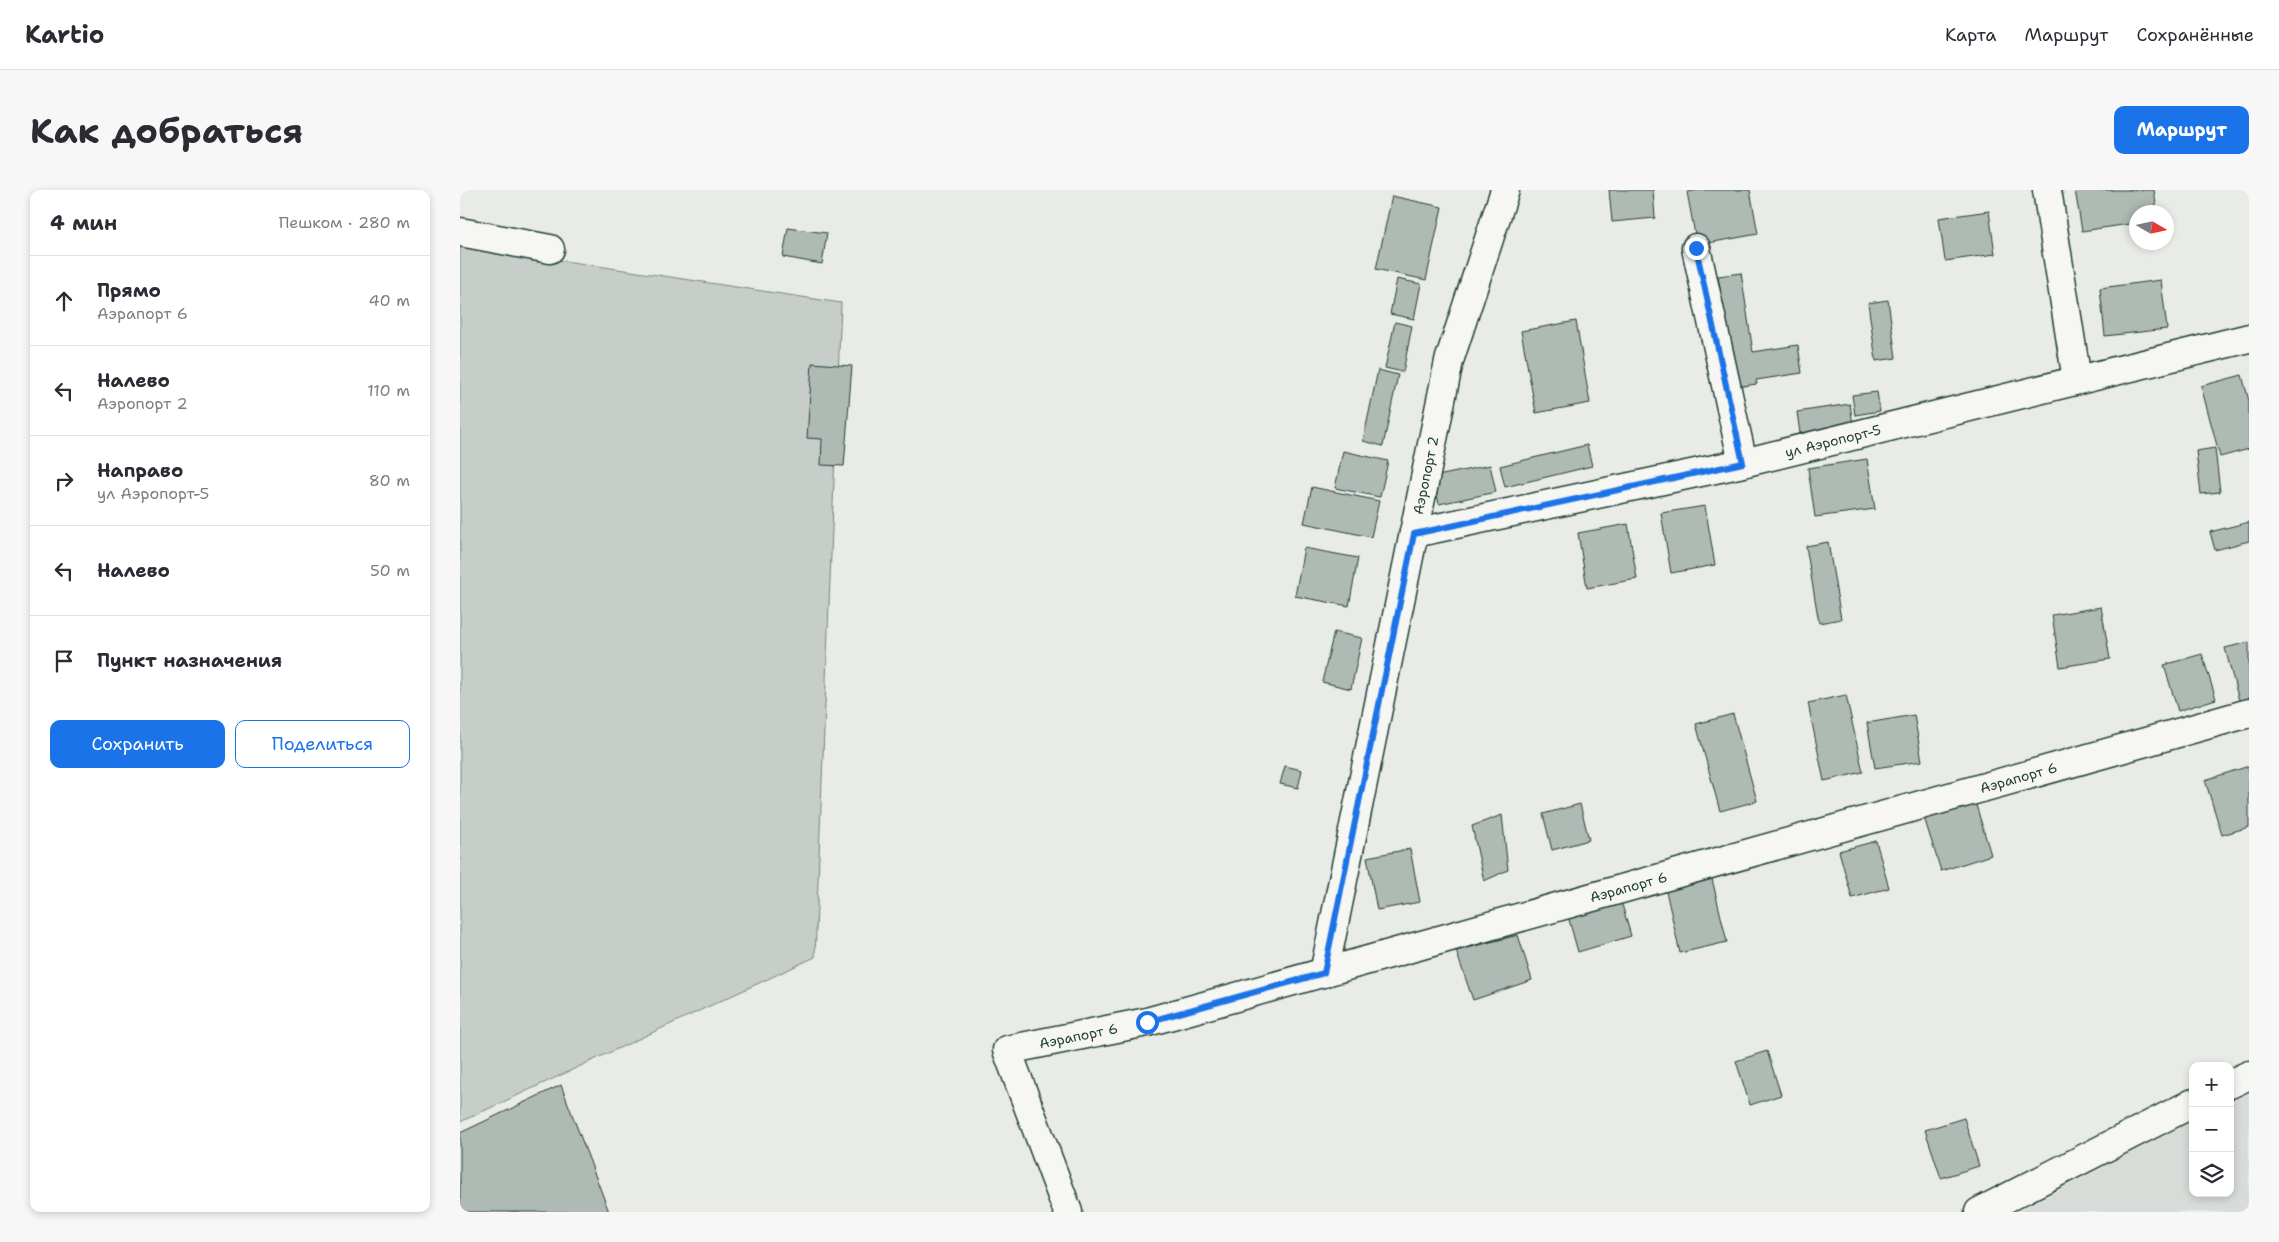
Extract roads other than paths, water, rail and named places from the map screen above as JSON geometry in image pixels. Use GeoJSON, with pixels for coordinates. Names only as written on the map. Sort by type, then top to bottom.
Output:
{"type":"FeatureCollection","features":[{"type":"Feature","properties":{"kind":"street","name":"Аэропорт 2"},"geometry":{"type":"LineString","coordinates":[[1324,973],[1449,361],[1505,190]]}},
{"type":"Feature","properties":{"kind":"street"},"geometry":{"type":"LineString","coordinates":[[2047,190],[2077,380]]}},
{"type":"Feature","properties":{"kind":"street"},"geometry":{"type":"LineString","coordinates":[[460,232],[550,249]]}},
{"type":"Feature","properties":{"kind":"street"},"geometry":{"type":"LineString","coordinates":[[1696,248],[1743,463]]}},
{"type":"Feature","properties":{"kind":"street","name":"ул Аэропорт-5"},"geometry":{"type":"LineString","coordinates":[[1414,534],[1743,463],[2249,338]]}},
{"type":"Feature","properties":{"kind":"street","name":"Аэрапорт 6"},"geometry":{"type":"LineString","coordinates":[[1068,1212],[1007,1050],[1147,1022],[2249,713]]}},
{"type":"Feature","properties":{"kind":"street"},"geometry":{"type":"LineString","coordinates":[[2234,1082],[2249,1075]]}},
{"type":"Feature","properties":{"kind":"street"},"geometry":{"type":"LineString","coordinates":[[1979,1212],[2189,1105]]}}]}
